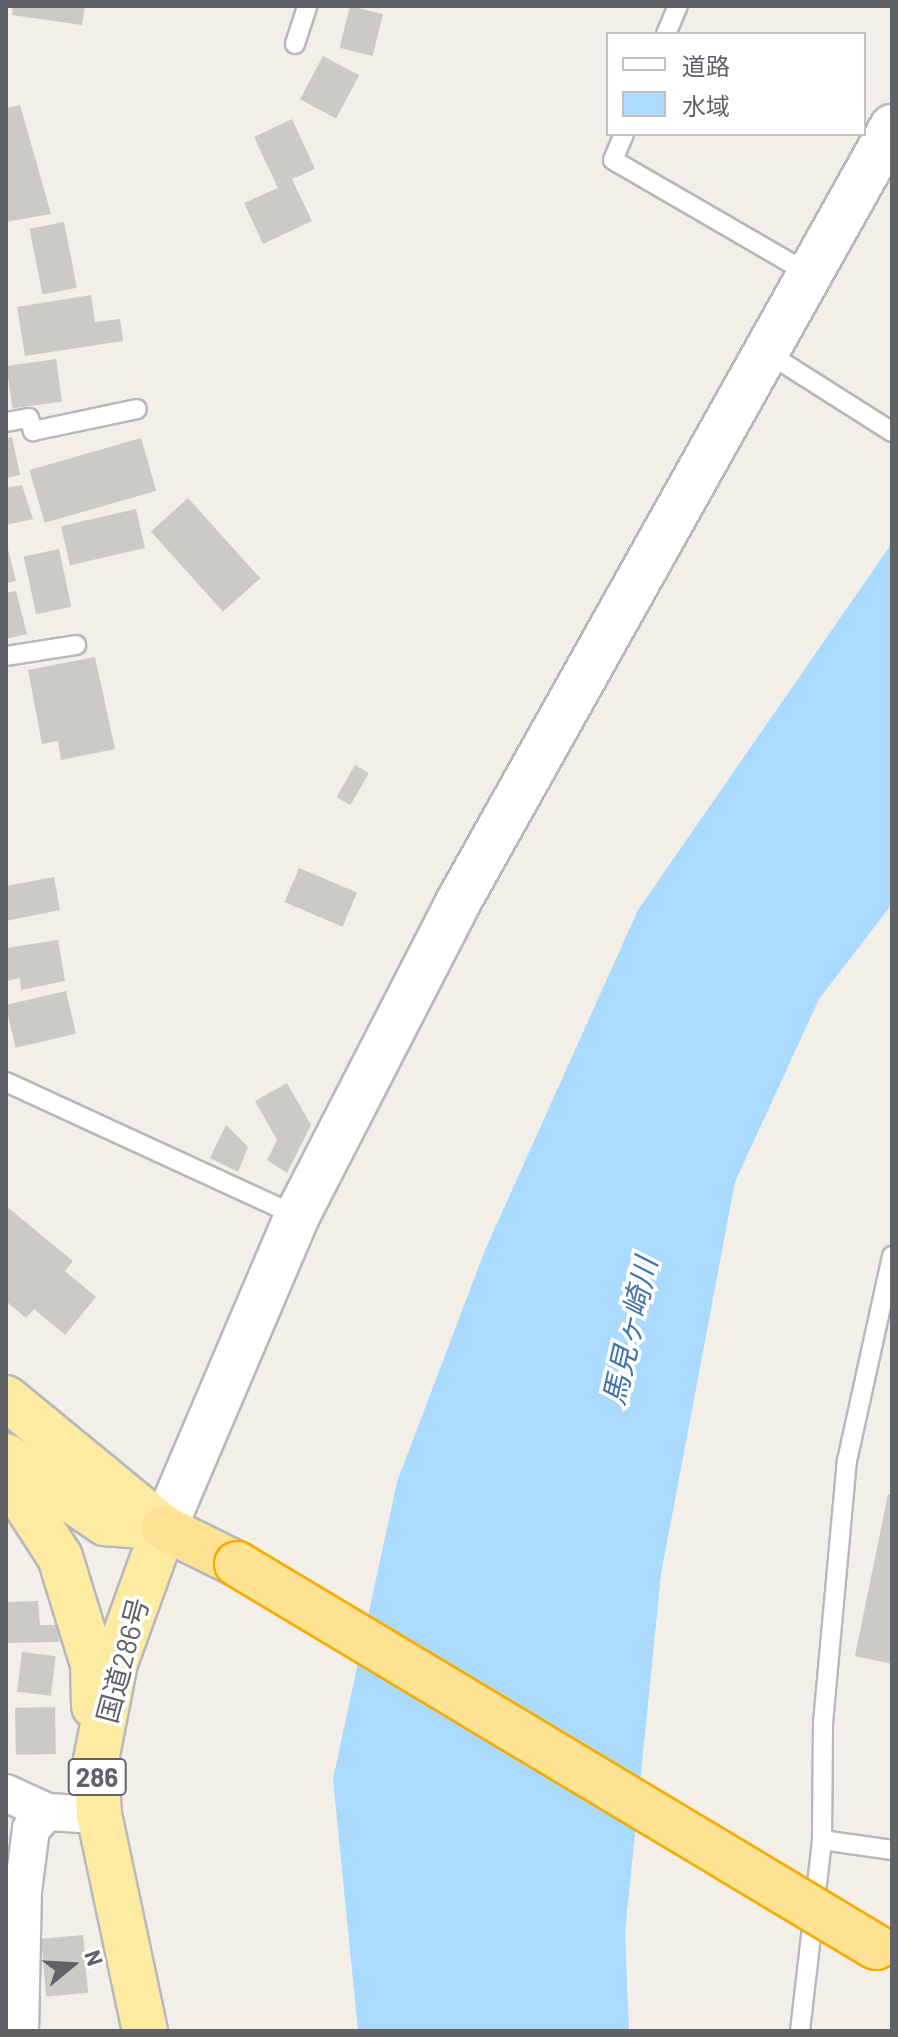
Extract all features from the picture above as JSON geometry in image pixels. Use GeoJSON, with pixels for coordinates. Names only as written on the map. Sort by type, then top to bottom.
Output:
{"type":"FeatureCollection","features":[{"type":"Feature","properties":{"kind":"highway"},"geometry":{"type":"LineString","coordinates":[[6,1398],[164,1528],[237,1564],[887,1956]]}},
{"type":"Feature","properties":{"kind":"highway"},"geometry":{"type":"LineString","coordinates":[[6,1456],[105,1523],[164,1528]]}},
{"type":"Feature","properties":{"kind":"highway"},"geometry":{"type":"LineString","coordinates":[[6,1474],[60,1557],[93,1664],[96,1760]]}},
{"type":"Feature","properties":{"kind":"highway","name":"国道286号"},"geometry":{"type":"LineString","coordinates":[[145,2031],[99,1815],[96,1760],[115,1663],[164,1528]]}},
{"type":"Feature","properties":{"kind":"street"},"geometry":{"type":"LineString","coordinates":[[164,1528],[297,1216],[456,906],[892,127]]}},
{"type":"Feature","properties":{"kind":"street"},"geometry":{"type":"LineString","coordinates":[[6,1793],[47,1812],[99,1815]]}},
{"type":"Feature","properties":{"kind":"street"},"geometry":{"type":"LineString","coordinates":[[20,2031],[23,1891],[31,1829],[47,1812]]}},
{"type":"Feature","properties":{"kind":"lane"},"geometry":{"type":"LineString","coordinates":[[295,44],[307,6]]}},
{"type":"Feature","properties":{"kind":"lane"},"geometry":{"type":"LineString","coordinates":[[667,32],[678,6]]}},
{"type":"Feature","properties":{"kind":"lane"},"geometry":{"type":"LineString","coordinates":[[623,136],[613,160],[810,274]]}},
{"type":"Feature","properties":{"kind":"lane"},"geometry":{"type":"LineString","coordinates":[[766,352],[892,432]]}},
{"type":"Feature","properties":{"kind":"lane"},"geometry":{"type":"LineString","coordinates":[[6,422],[29,418],[33,431],[137,409]]}},
{"type":"Feature","properties":{"kind":"lane"},"geometry":{"type":"LineString","coordinates":[[6,656],[76,645]]}},
{"type":"Feature","properties":{"kind":"lane"},"geometry":{"type":"LineString","coordinates":[[6,1082],[297,1216]]}},
{"type":"Feature","properties":{"kind":"lane"},"geometry":{"type":"LineString","coordinates":[[800,2031],[822,1840],[823,1723],[847,1461],[892,1256]]}},
{"type":"Feature","properties":{"kind":"lane"},"geometry":{"type":"LineString","coordinates":[[822,1840],[892,1850]]}},
{"type":"Feature","properties":{"kind":"water","name":"馬見ヶ崎川"},"geometry":{"type":"Polygon","coordinates":[[[892,543],[892,904],[819,999],[735,1182],[661,1574],[625,1933],[629,2031],[358,2031],[333,1779],[397,1482],[485,1250],[638,910],[892,543]]]}},
{"type":"Feature","properties":{"kind":"building"},"geometry":{"type":"Polygon","coordinates":[[[13,6],[85,6],[82,25],[12,15],[13,6]]]}},
{"type":"Feature","properties":{"kind":"building"},"geometry":{"type":"Polygon","coordinates":[[[350,6],[383,14],[373,56],[340,48],[350,6]]]}},
{"type":"Feature","properties":{"kind":"building"},"geometry":{"type":"Polygon","coordinates":[[[323,56],[359,75],[336,119],[300,99],[323,56]]]}},
{"type":"Feature","properties":{"kind":"building"},"geometry":{"type":"Polygon","coordinates":[[[20,105],[51,214],[6,222],[6,108],[20,105]]]}},
{"type":"Feature","properties":{"kind":"building"},"geometry":{"type":"Polygon","coordinates":[[[292,119],[315,169],[292,179],[312,221],[263,244],[244,203],[278,188],[254,137],[292,119]]]}},
{"type":"Feature","properties":{"kind":"building"},"geometry":{"type":"Polygon","coordinates":[[[64,222],[77,288],[42,294],[30,229],[64,222]]]}},
{"type":"Feature","properties":{"kind":"building"},"geometry":{"type":"Polygon","coordinates":[[[91,295],[95,322],[120,319],[123,341],[25,356],[17,307],[91,295]]]}},
{"type":"Feature","properties":{"kind":"building"},"geometry":{"type":"Polygon","coordinates":[[[56,359],[62,402],[12,409],[6,366],[56,359]]]}},
{"type":"Feature","properties":{"kind":"building"},"geometry":{"type":"Polygon","coordinates":[[[12,437],[20,475],[6,478],[6,438],[12,437]]]}},
{"type":"Feature","properties":{"kind":"building"},"geometry":{"type":"Polygon","coordinates":[[[141,438],[156,491],[45,523],[29,470],[141,438]]]}},
{"type":"Feature","properties":{"kind":"building"},"geometry":{"type":"Polygon","coordinates":[[[22,485],[33,519],[6,525],[6,488],[22,485]]]}},
{"type":"Feature","properties":{"kind":"building"},"geometry":{"type":"Polygon","coordinates":[[[188,498],[260,578],[223,612],[151,531],[188,498]]]}},
{"type":"Feature","properties":{"kind":"building"},"geometry":{"type":"Polygon","coordinates":[[[136,509],[145,548],[70,565],[61,526],[136,509]]]}},
{"type":"Feature","properties":{"kind":"building"},"geometry":{"type":"Polygon","coordinates":[[[6,546],[16,581],[6,583],[6,546]]]}},
{"type":"Feature","properties":{"kind":"building"},"geometry":{"type":"Polygon","coordinates":[[[59,549],[71,607],[36,614],[24,556],[59,549]]]}},
{"type":"Feature","properties":{"kind":"building"},"geometry":{"type":"Polygon","coordinates":[[[16,591],[27,634],[6,639],[6,593],[16,591]]]}},
{"type":"Feature","properties":{"kind":"building"},"geometry":{"type":"Polygon","coordinates":[[[95,657],[115,749],[61,760],[58,741],[42,744],[28,670],[95,657]]]}},
{"type":"Feature","properties":{"kind":"building"},"geometry":{"type":"Polygon","coordinates":[[[355,765],[369,773],[350,805],[336,797],[355,765]]]}},
{"type":"Feature","properties":{"kind":"building"},"geometry":{"type":"Polygon","coordinates":[[[299,868],[357,893],[343,927],[285,902],[299,868]]]}},
{"type":"Feature","properties":{"kind":"building"},"geometry":{"type":"Polygon","coordinates":[[[54,877],[60,910],[6,921],[6,886],[54,877]]]}},
{"type":"Feature","properties":{"kind":"building"},"geometry":{"type":"Polygon","coordinates":[[[58,940],[65,981],[21,990],[20,978],[6,981],[6,948],[58,940]]]}},
{"type":"Feature","properties":{"kind":"building"},"geometry":{"type":"Polygon","coordinates":[[[66,991],[76,1034],[15,1048],[6,1005],[66,991]]]}},
{"type":"Feature","properties":{"kind":"building"},"geometry":{"type":"Polygon","coordinates":[[[287,1083],[311,1125],[287,1173],[267,1160],[277,1140],[255,1101],[287,1083]]]}},
{"type":"Feature","properties":{"kind":"building"},"geometry":{"type":"Polygon","coordinates":[[[226,1125],[248,1147],[238,1172],[210,1158],[226,1125]]]}},
{"type":"Feature","properties":{"kind":"building"},"geometry":{"type":"Polygon","coordinates":[[[6,1206],[73,1261],[65,1271],[96,1297],[65,1335],[34,1309],[26,1318],[6,1301],[6,1206]]]}},
{"type":"Feature","properties":{"kind":"building"},"geometry":{"type":"Polygon","coordinates":[[[888,1494],[892,1495],[892,1664],[855,1656],[888,1494]]]}},
{"type":"Feature","properties":{"kind":"building"},"geometry":{"type":"Polygon","coordinates":[[[38,1601],[40,1625],[58,1625],[59,1642],[6,1643],[6,1602],[38,1601]]]}},
{"type":"Feature","properties":{"kind":"building"},"geometry":{"type":"Polygon","coordinates":[[[22,1652],[56,1656],[51,1696],[17,1692],[22,1652]]]}},
{"type":"Feature","properties":{"kind":"building"},"geometry":{"type":"Polygon","coordinates":[[[55,1707],[56,1754],[16,1755],[15,1708],[55,1707]]]}},
{"type":"Feature","properties":{"kind":"building"},"geometry":{"type":"Polygon","coordinates":[[[83,1935],[88,1993],[46,1996],[41,1939],[83,1935]]]}}]}
